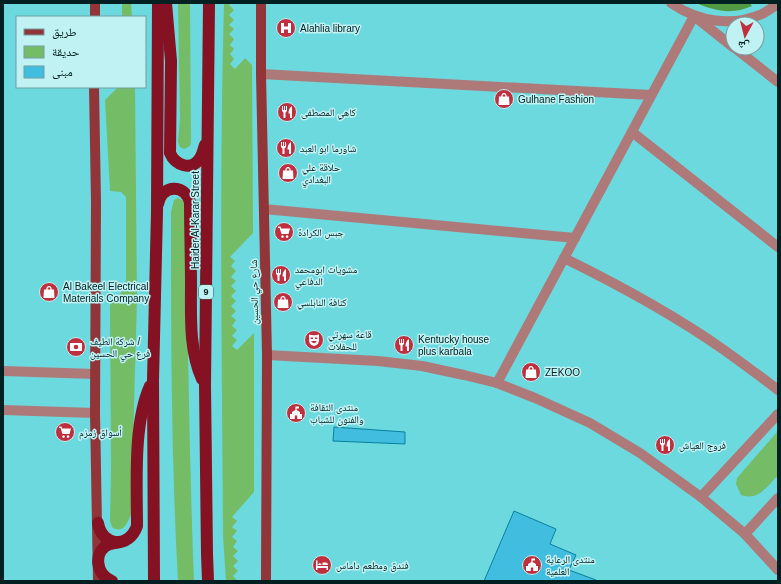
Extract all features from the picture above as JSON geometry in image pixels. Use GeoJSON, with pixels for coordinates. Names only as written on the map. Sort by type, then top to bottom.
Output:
{"type":"FeatureCollection","features":[{"type":"Feature","properties":{"kind":"highway"},"geometry":{"type":"LineString","coordinates":[[154,581],[153,380],[157,212],[158,3]]}},
{"type":"Feature","properties":{"kind":"highway"},"geometry":{"type":"LineString","coordinates":[[166,3],[170,61],[170,153],[172,158],[181,165],[187,166],[197,162],[203,152],[207,131]]}},
{"type":"Feature","properties":{"kind":"highway","name":"Haider Al-Karar Street"},"geometry":{"type":"LineString","coordinates":[[208,581],[205,385],[209,3]]}},
{"type":"Feature","properties":{"kind":"highway"},"geometry":{"type":"LineString","coordinates":[[209,22],[215,3]]}},
{"type":"Feature","properties":{"kind":"highway"},"geometry":{"type":"LineString","coordinates":[[157,212],[159,200],[172,188],[179,189],[188,196],[190,202],[191,320],[193,343],[198,371],[205,385]]}},
{"type":"Feature","properties":{"kind":"highway"},"geometry":{"type":"LineString","coordinates":[[112,581],[101,572],[98,561],[101,551],[105,547],[131,538],[135,533],[137,526],[140,423],[147,394],[153,380]]}},
{"type":"Feature","properties":{"kind":"highway"},"geometry":{"type":"LineString","coordinates":[[98,523],[101,534],[105,538],[109,541],[120,542]]}},
{"type":"Feature","properties":{"kind":"main road"},"geometry":{"type":"LineString","coordinates":[[95,3],[95,16]]}},
{"type":"Feature","properties":{"kind":"main road","name":"شارع حي الحسين"},"geometry":{"type":"LineString","coordinates":[[261,3],[261,74],[267,355],[266,581]]}},
{"type":"Feature","properties":{"kind":"main road"},"geometry":{"type":"LineString","coordinates":[[94,88],[96,202],[94,413],[98,523],[98,581]]}},
{"type":"Feature","properties":{"kind":"street"},"geometry":{"type":"LineString","coordinates":[[671,3],[694,16],[725,40]]}},
{"type":"Feature","properties":{"kind":"street"},"geometry":{"type":"LineString","coordinates":[[694,16],[717,22],[741,21],[763,14],[778,4]]}},
{"type":"Feature","properties":{"kind":"street"},"geometry":{"type":"LineString","coordinates":[[497,383],[694,16]]}},
{"type":"Feature","properties":{"kind":"street"},"geometry":{"type":"LineString","coordinates":[[745,56],[778,82]]}},
{"type":"Feature","properties":{"kind":"street"},"geometry":{"type":"LineString","coordinates":[[261,74],[651,95]]}},
{"type":"Feature","properties":{"kind":"street"},"geometry":{"type":"LineString","coordinates":[[632,132],[778,247]]}},
{"type":"Feature","properties":{"kind":"street"},"geometry":{"type":"LineString","coordinates":[[264,209],[575,238]]}},
{"type":"Feature","properties":{"kind":"street"},"geometry":{"type":"LineString","coordinates":[[564,258],[617,284],[667,313],[723,349],[778,390]]}},
{"type":"Feature","properties":{"kind":"street"},"geometry":{"type":"LineString","coordinates":[[267,355],[378,361],[415,365],[464,374],[497,383],[535,398],[590,423],[640,453],[701,497],[745,534],[778,570]]}},
{"type":"Feature","properties":{"kind":"street"},"geometry":{"type":"LineString","coordinates":[[3,371],[95,374]]}},
{"type":"Feature","properties":{"kind":"street"},"geometry":{"type":"LineString","coordinates":[[3,410],[94,413]]}},
{"type":"Feature","properties":{"kind":"street"},"geometry":{"type":"LineString","coordinates":[[701,497],[778,414]]}},
{"type":"Feature","properties":{"kind":"street"},"geometry":{"type":"LineString","coordinates":[[745,534],[778,498]]}},
{"type":"Feature","properties":{"kind":"green space"},"geometry":{"type":"Polygon","coordinates":[[[122,3],[131,3],[132,16],[122,16],[122,3]]]}},
{"type":"Feature","properties":{"kind":"green space"},"geometry":{"type":"Polygon","coordinates":[[[178,3],[190,3],[191,142],[190,146],[184,149],[180,147],[178,142],[180,118],[178,3]]]}},
{"type":"Feature","properties":{"kind":"green space"},"geometry":{"type":"Polygon","coordinates":[[[224,3],[231,3],[229,5],[234,10],[229,15],[234,20],[229,25],[234,29],[229,34],[234,39],[230,45],[234,49],[230,54],[234,59],[230,64],[235,69],[245,58],[252,65],[253,233],[230,257],[235,261],[231,266],[236,271],[231,277],[236,281],[231,286],[236,291],[231,296],[236,301],[231,306],[236,311],[231,316],[236,320],[232,326],[237,330],[232,336],[237,340],[232,346],[237,350],[254,333],[254,492],[232,517],[237,521],[232,527],[237,531],[232,537],[237,541],[233,547],[238,551],[233,556],[238,561],[233,566],[238,571],[233,576],[238,581],[226,581],[223,535],[221,202],[224,3]]]}},
{"type":"Feature","properties":{"kind":"green space"},"geometry":{"type":"Polygon","coordinates":[[[696,3],[750,3],[752,6],[745,9],[724,11],[696,3]]]}},
{"type":"Feature","properties":{"kind":"green space"},"geometry":{"type":"Polygon","coordinates":[[[117,88],[135,88],[137,299],[131,514],[122,529],[112,527],[110,521],[110,305],[126,287],[126,197],[121,192],[110,191],[105,100],[117,88]]]}},
{"type":"Feature","properties":{"kind":"green space"},"geometry":{"type":"Polygon","coordinates":[[[178,198],[185,202],[194,581],[178,581],[174,489],[171,212],[174,200],[178,198]]]}},
{"type":"Feature","properties":{"kind":"green space"},"geometry":{"type":"Polygon","coordinates":[[[778,431],[778,475],[762,492],[752,496],[741,495],[736,484],[737,478],[778,431]]]}},
{"type":"Feature","properties":{"kind":"building"},"geometry":{"type":"Polygon","coordinates":[[[334,427],[405,432],[405,444],[333,441],[334,427]]]}},
{"type":"Feature","properties":{"kind":"building"},"geometry":{"type":"Polygon","coordinates":[[[514,511],[556,529],[550,544],[576,555],[569,570],[596,580],[484,581],[514,511]]]}},
{"type":"Feature","properties":{"kind":"place","name":"Alahlia library"},"geometry":{"type":"Point","coordinates":[286,28]}},
{"type":"Feature","properties":{"kind":"place","name":"Gulhane Fashion"},"geometry":{"type":"Point","coordinates":[504,99]}},
{"type":"Feature","properties":{"kind":"place","name":"كاهي المصطفى"},"geometry":{"type":"Point","coordinates":[287,112]}},
{"type":"Feature","properties":{"kind":"place","name":"شاورما ابو العبد"},"geometry":{"type":"Point","coordinates":[286,148]}},
{"type":"Feature","properties":{"kind":"place","name":"حلاقة علي البغدادي"},"geometry":{"type":"Point","coordinates":[288,173]}},
{"type":"Feature","properties":{"kind":"place","name":"جبس الكرادة"},"geometry":{"type":"Point","coordinates":[284,232]}},
{"type":"Feature","properties":{"kind":"place","name":"مشويات ابومحمد الدفاعي"},"geometry":{"type":"Point","coordinates":[281,275]}},
{"type":"Feature","properties":{"kind":"place","name":"Al Bakeel Electrical Materials Company"},"geometry":{"type":"Point","coordinates":[49,292]}},
{"type":"Feature","properties":{"kind":"place","name":"كنافة النابلسي"},"geometry":{"type":"Point","coordinates":[283,302]}},
{"type":"Feature","properties":{"kind":"place","name":"قاعة سهرتي للحفلات"},"geometry":{"type":"Point","coordinates":[314,340]}},
{"type":"Feature","properties":{"kind":"place","name":"Kentucky house plus karbala"},"geometry":{"type":"Point","coordinates":[404,345]}},
{"type":"Feature","properties":{"kind":"place","name":"شركة الطيف / فرع حي الحسين"},"geometry":{"type":"Point","coordinates":[76,347]}},
{"type":"Feature","properties":{"kind":"place","name":"ZEKOO"},"geometry":{"type":"Point","coordinates":[531,372]}},
{"type":"Feature","properties":{"kind":"place","name":"منتدى الثقافة والفنون للشباب"},"geometry":{"type":"Point","coordinates":[296,413]}},
{"type":"Feature","properties":{"kind":"place","name":"أسواق زمزم"},"geometry":{"type":"Point","coordinates":[65,432]}},
{"type":"Feature","properties":{"kind":"place","name":"فروج العياش"},"geometry":{"type":"Point","coordinates":[665,445]}},
{"type":"Feature","properties":{"kind":"place","name":"فندق ومطعم داماس"},"geometry":{"type":"Point","coordinates":[322,565]}},
{"type":"Feature","properties":{"kind":"place","name":"منتدى الرعاية العلمية"},"geometry":{"type":"Point","coordinates":[532,565]}}]}
